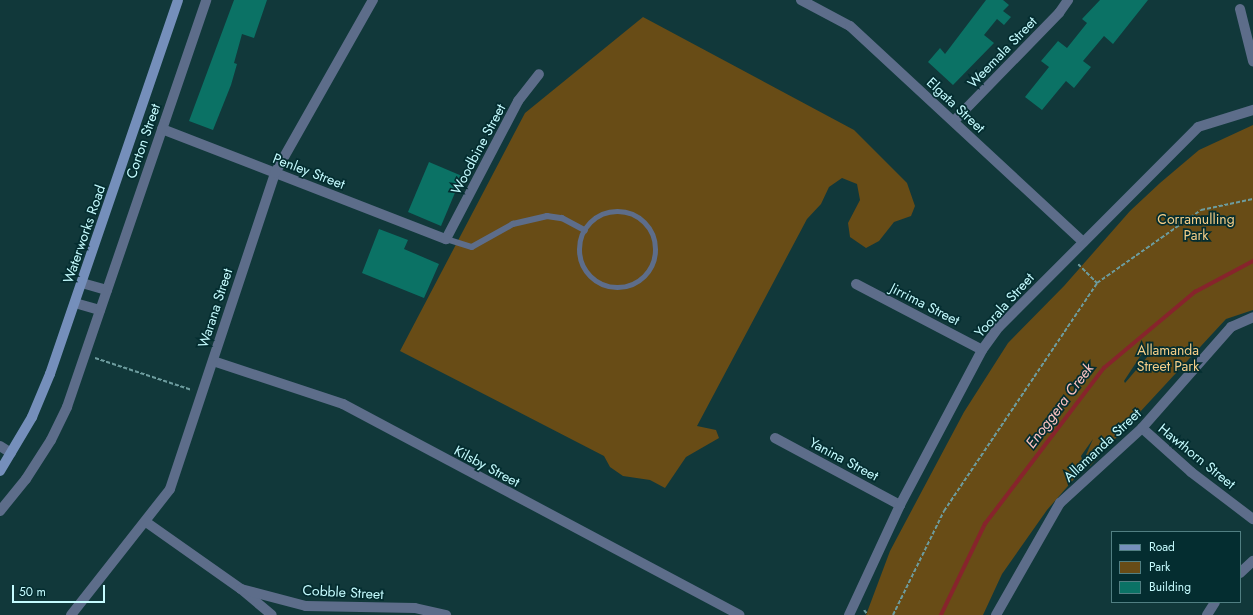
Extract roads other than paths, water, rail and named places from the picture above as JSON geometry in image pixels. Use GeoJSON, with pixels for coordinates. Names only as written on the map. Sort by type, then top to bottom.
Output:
{"type":"FeatureCollection","features":[{"type":"Feature","properties":{"kind":"main road","name":"Waterworks Road"},"geometry":{"type":"LineString","coordinates":[[0,471],[32,417],[75,303],[178,0]]}},
{"type":"Feature","properties":{"kind":"street","name":"Corton Street"},"geometry":{"type":"LineString","coordinates":[[0,511],[26,480],[52,440],[67,407],[206,0]]}},
{"type":"Feature","properties":{"kind":"street","name":"Warana Street"},"geometry":{"type":"LineString","coordinates":[[71,615],[146,522],[170,489],[275,173],[373,0]]}},
{"type":"Feature","properties":{"kind":"street","name":"Elgata Street"},"geometry":{"type":"LineString","coordinates":[[801,0],[850,26],[1083,242]]}},
{"type":"Feature","properties":{"kind":"street","name":"Weemala Street"},"geometry":{"type":"LineString","coordinates":[[954,122],[1059,13],[1068,0]]}},
{"type":"Feature","properties":{"kind":"street"},"geometry":{"type":"LineString","coordinates":[[1240,9],[1253,61]]}},
{"type":"Feature","properties":{"kind":"street","name":"Woodbine Street"},"geometry":{"type":"LineString","coordinates":[[446,239],[518,101],[539,74]]}},
{"type":"Feature","properties":{"kind":"street","name":"Yoorala Street"},"geometry":{"type":"LineString","coordinates":[[849,615],[900,505],[982,350],[999,327],[1198,127],[1253,110]]}},
{"type":"Feature","properties":{"kind":"street","name":"Penley Street"},"geometry":{"type":"LineString","coordinates":[[162,129],[446,239]]}},
{"type":"Feature","properties":{"kind":"street"},"geometry":{"type":"LineString","coordinates":[[82,283],[107,290]]}},
{"type":"Feature","properties":{"kind":"street","name":"Jirrima Street"},"geometry":{"type":"LineString","coordinates":[[856,284],[982,350]]}},
{"type":"Feature","properties":{"kind":"street"},"geometry":{"type":"LineString","coordinates":[[75,303],[100,310]]}},
{"type":"Feature","properties":{"kind":"street","name":"Allamanda Street"},"geometry":{"type":"LineString","coordinates":[[996,615],[1060,503],[1142,428],[1231,327],[1253,317]]}},
{"type":"Feature","properties":{"kind":"street","name":"Kilsby Street"},"geometry":{"type":"LineString","coordinates":[[212,361],[343,404],[739,615]]}},
{"type":"Feature","properties":{"kind":"street","name":"Hawthorn Street"},"geometry":{"type":"LineString","coordinates":[[1142,428],[1191,472],[1253,519]]}},
{"type":"Feature","properties":{"kind":"street","name":"Yanina Street"},"geometry":{"type":"LineString","coordinates":[[775,438],[900,505]]}},
{"type":"Feature","properties":{"kind":"street"},"geometry":{"type":"LineString","coordinates":[[0,446],[11,452]]}},
{"type":"Feature","properties":{"kind":"street","name":"Cobble Street"},"geometry":{"type":"LineString","coordinates":[[146,522],[240,589],[272,615]]}},
{"type":"Feature","properties":{"kind":"street"},"geometry":{"type":"LineString","coordinates":[[1241,572],[1253,561]]}},
{"type":"Feature","properties":{"kind":"street","name":"Cobble Street"},"geometry":{"type":"LineString","coordinates":[[240,589],[306,606],[415,608],[446,615]]}},
{"type":"Feature","properties":{"kind":"street"},"geometry":{"type":"LineString","coordinates":[[1207,615],[1214,603]]}},
{"type":"Feature","properties":{"kind":"lane"},"geometry":{"type":"LineString","coordinates":[[618,211],[631,213],[642,219],[651,228],[656,240],[657,254],[653,266],[646,276],[630,286],[612,287],[600,284],[590,276],[584,266],[581,242],[585,230],[599,217],[618,211]]}},
{"type":"Feature","properties":{"kind":"lane"},"geometry":{"type":"LineString","coordinates":[[446,239],[472,247],[513,224],[547,216],[562,218],[585,230]]}},
{"type":"Feature","properties":{"kind":"waterway","name":"Enoggera Creek"},"geometry":{"type":"LineString","coordinates":[[941,615],[985,524],[1104,368],[1195,292],[1253,261]]}},
{"type":"Feature","properties":{"kind":"park label","name":"Corramulling Park"},"geometry":{"type":"Point","coordinates":[1196,228]}},
{"type":"Feature","properties":{"kind":"park label","name":"Allamanda Street Park"},"geometry":{"type":"Point","coordinates":[1168,358]}}]}
